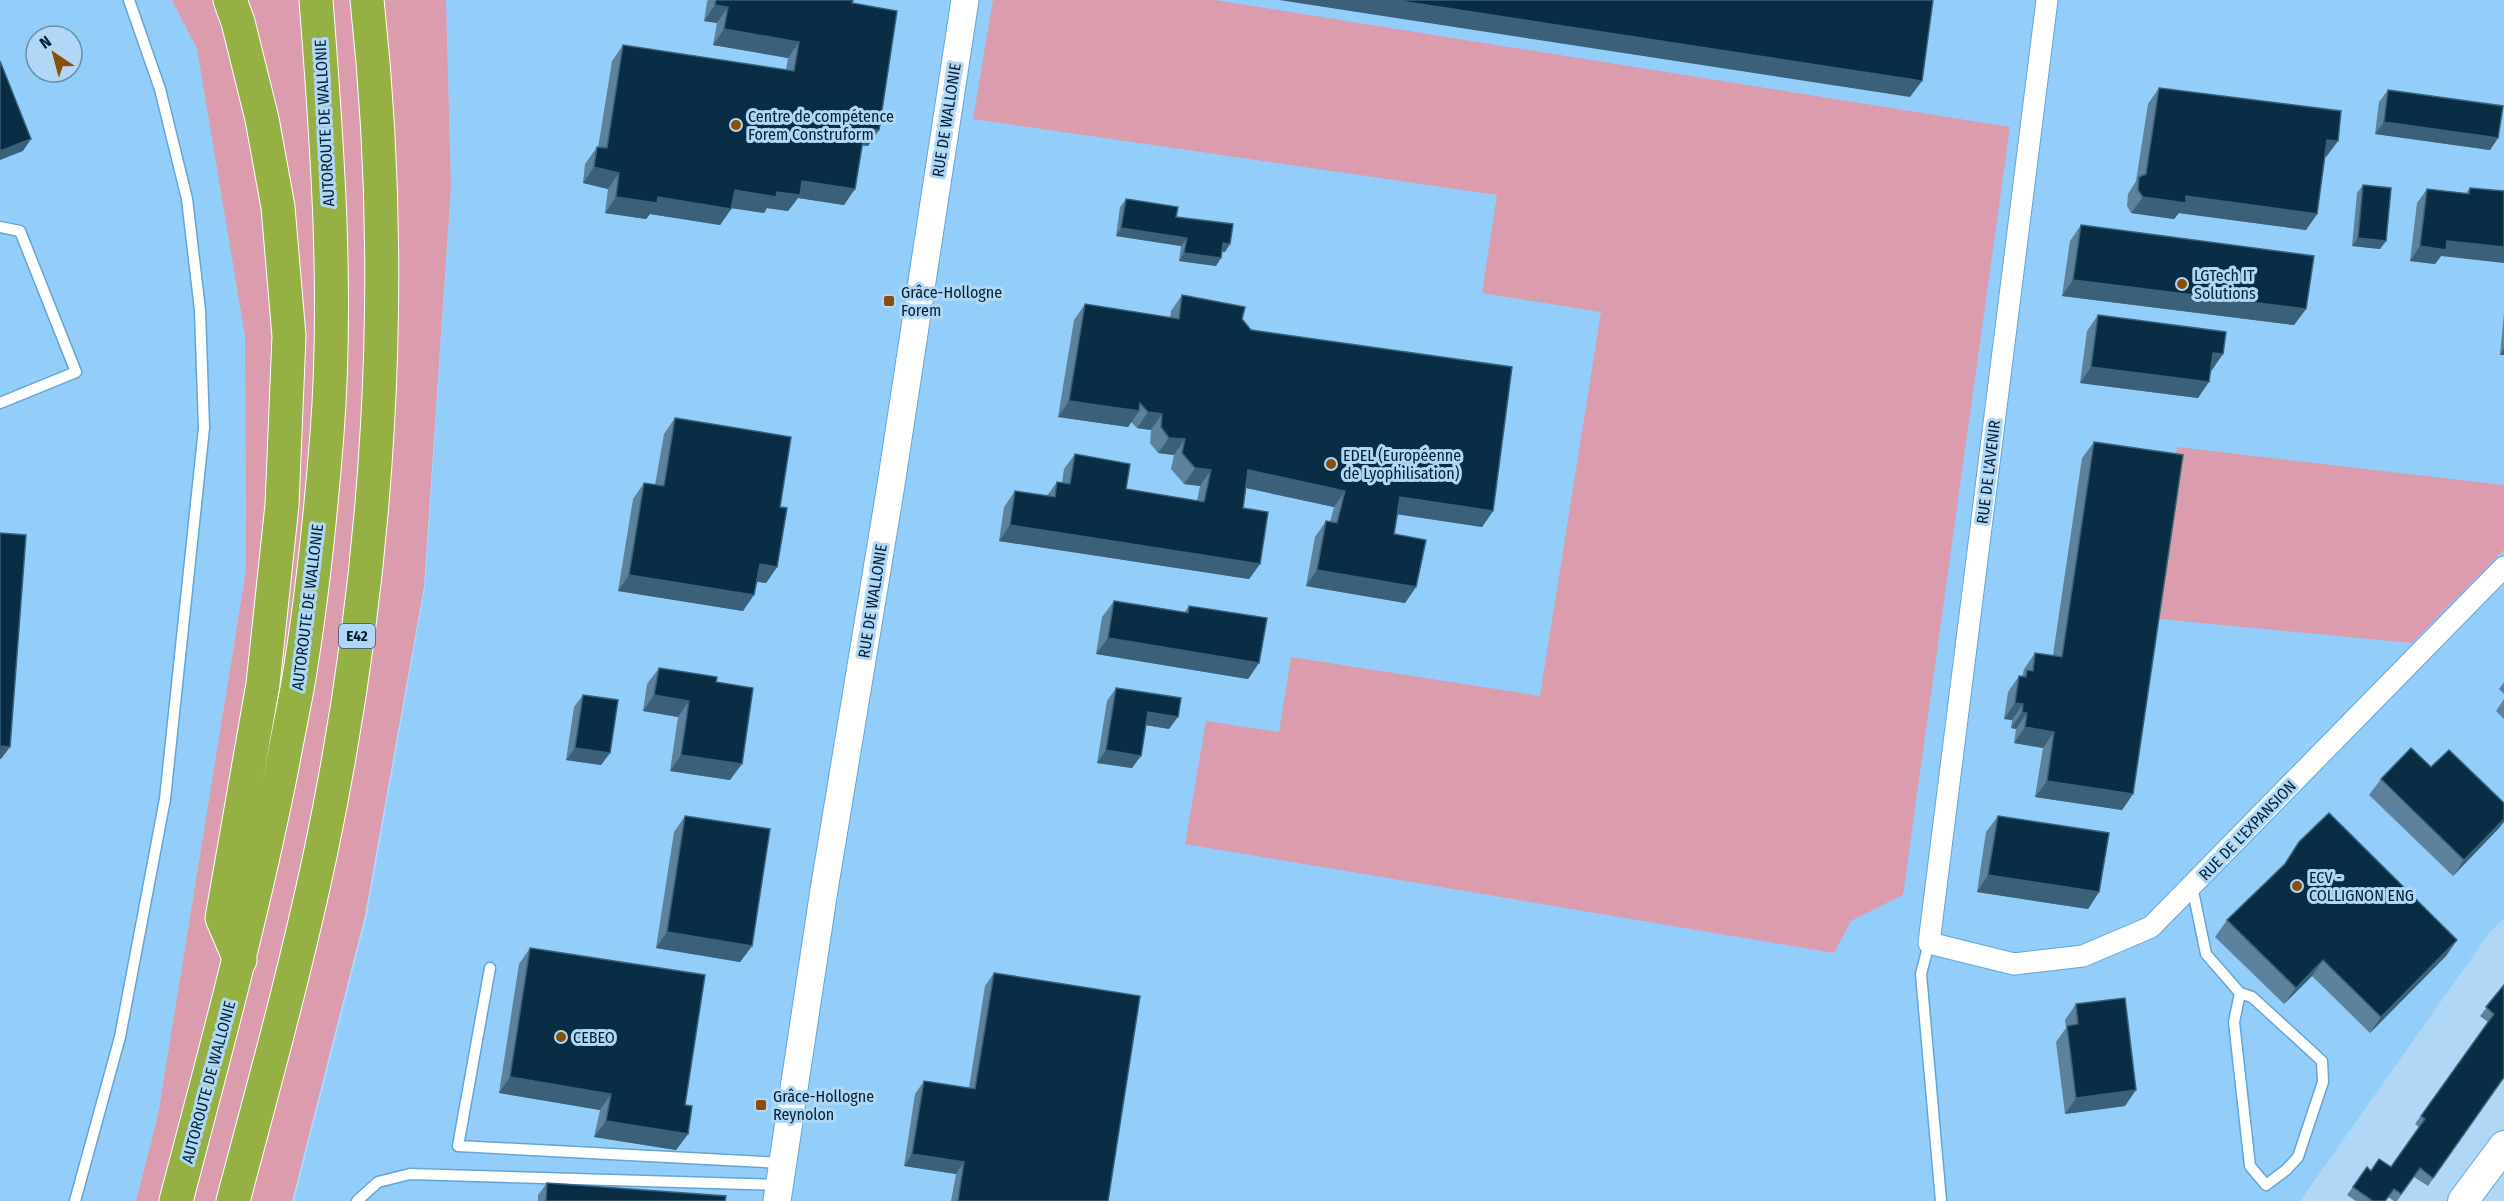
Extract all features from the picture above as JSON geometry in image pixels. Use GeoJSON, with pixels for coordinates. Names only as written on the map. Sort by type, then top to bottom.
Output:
{"type":"FeatureCollection","features":[{"type":"Feature","properties":{"kind":"highway"},"geometry":{"type":"LineString","coordinates":[[230,0],[238,22],[262,119],[278,207],[289,336],[282,505],[263,684],[222,918],[240,960]]}},
{"type":"Feature","properties":{"kind":"highway","name":"AUTOROUTE DE WALLONIE"},"geometry":{"type":"LineString","coordinates":[[176,1201],[240,960],[266,845],[301,667],[327,431],[331,301],[329,203],[316,0]]}},
{"type":"Feature","properties":{"kind":"highway","name":"E42"},"geometry":{"type":"LineString","coordinates":[[233,1201],[279,1026],[321,850],[352,673],[366,555],[377,433],[382,315],[380,189],[374,58],[367,0]]}},
{"type":"Feature","properties":{"kind":"main road"},"geometry":{"type":"LineString","coordinates":[[2463,1201],[2504,1146]]}},
{"type":"Feature","properties":{"kind":"street","name":"RUE DE WALLONIE"},"geometry":{"type":"LineString","coordinates":[[780,1183],[892,480],[964,0]]}},
{"type":"Feature","properties":{"kind":"street","name":"RUE DE L'AVENIR"},"geometry":{"type":"LineString","coordinates":[[1929,943],[2047,0]]}},
{"type":"Feature","properties":{"kind":"street","name":"RUE DE L'EXPANSION"},"geometry":{"type":"LineString","coordinates":[[1929,943],[2014,964],[2083,956],[2151,927],[2504,567]]}},
{"type":"Feature","properties":{"kind":"lane"},"geometry":{"type":"LineString","coordinates":[[75,1201],[120,1037],[165,799],[204,428],[200,310],[187,199],[160,89],[129,0]]}},
{"type":"Feature","properties":{"kind":"lane"},"geometry":{"type":"LineString","coordinates":[[0,227],[20,231],[76,372],[0,403]]}},
{"type":"Feature","properties":{"kind":"lane"},"geometry":{"type":"LineString","coordinates":[[2192,886],[2206,954],[2240,993],[2252,997],[2322,1061],[2323,1082],[2298,1157],[2286,1170],[2266,1185],[2250,1166],[2234,1022],[2240,993]]}},
{"type":"Feature","properties":{"kind":"lane"},"geometry":{"type":"LineString","coordinates":[[1929,943],[1921,974],[1941,1201]]}},
{"type":"Feature","properties":{"kind":"lane"},"geometry":{"type":"LineString","coordinates":[[490,968],[458,1146],[780,1183]]}},
{"type":"Feature","properties":{"kind":"lane"},"geometry":{"type":"LineString","coordinates":[[357,1201],[378,1182],[410,1174],[780,1183]]}},
{"type":"Feature","properties":{"kind":"shaded area"},"geometry":{"type":"Polygon","coordinates":[[[0,0],[172,0],[197,49],[245,336],[246,570],[158,1115],[136,1201],[0,1201],[0,0]]]}},
{"type":"Feature","properties":{"kind":"shaded area"},"geometry":{"type":"Polygon","coordinates":[[[172,0],[446,0],[451,187],[424,586],[365,915],[292,1201],[136,1201],[158,1115],[246,570],[245,336],[197,49],[172,0]]]}},
{"type":"Feature","properties":{"kind":"shaded area"},"geometry":{"type":"Polygon","coordinates":[[[446,0],[2504,0],[2504,918],[2490,932],[2300,1201],[294,1201],[367,915],[425,586],[451,187],[446,0]]]}},
{"type":"Feature","properties":{"kind":"shaded area"},"geometry":{"type":"Polygon","coordinates":[[[993,0],[1215,0],[2010,127],[1903,895],[1851,921],[1834,953],[1185,844],[1206,721],[1279,732],[1291,657],[1540,696],[1601,312],[1482,293],[1497,195],[973,119],[993,0]]]}},
{"type":"Feature","properties":{"kind":"shaded area"},"geometry":{"type":"Polygon","coordinates":[[[2177,447],[2504,485],[2504,550],[2412,643],[2150,618],[2177,447]]]}},
{"type":"Feature","properties":{"kind":"building","name":"Centre de compétence Forem Construform"},"geometry":{"type":"Polygon","coordinates":[[[716,0],[853,0],[852,3],[897,11],[879,130],[865,128],[855,189],[802,181],[800,195],[777,192],[776,197],[735,190],[731,209],[658,197],[657,203],[616,197],[619,173],[594,167],[597,147],[607,148],[623,45],[794,71],[799,42],[724,29],[728,7],[715,5],[716,0]]]}},
{"type":"Feature","properties":{"kind":"building"},"geometry":{"type":"Polygon","coordinates":[[[1394,0],[1933,0],[1922,81],[1394,0]]]}},
{"type":"Feature","properties":{"kind":"building"},"geometry":{"type":"Polygon","coordinates":[[[0,61],[31,139],[0,151],[0,61]]]}},
{"type":"Feature","properties":{"kind":"building"},"geometry":{"type":"Polygon","coordinates":[[[2159,88],[2341,111],[2338,141],[2327,140],[2317,214],[2186,196],[2186,203],[2143,197],[2138,190],[2139,177],[2146,174],[2159,88]]]}},
{"type":"Feature","properties":{"kind":"building"},"geometry":{"type":"Polygon","coordinates":[[[2388,90],[2503,106],[2498,138],[2384,122],[2388,90]]]}},
{"type":"Feature","properties":{"kind":"building"},"geometry":{"type":"Polygon","coordinates":[[[2363,185],[2391,188],[2386,241],[2358,238],[2363,185]]]}},
{"type":"Feature","properties":{"kind":"building"},"geometry":{"type":"Polygon","coordinates":[[[2470,188],[2504,191],[2504,247],[2447,241],[2446,250],[2420,246],[2427,189],[2469,194],[2470,188]]]}},
{"type":"Feature","properties":{"kind":"building"},"geometry":{"type":"Polygon","coordinates":[[[1126,199],[1178,207],[1176,217],[1233,224],[1230,244],[1223,243],[1221,258],[1184,253],[1187,238],[1121,228],[1126,199]]]}},
{"type":"Feature","properties":{"kind":"building","name":"LGTech IT Solutions"},"geometry":{"type":"Polygon","coordinates":[[[2081,225],[2314,256],[2306,309],[2073,280],[2081,225]]]}},
{"type":"Feature","properties":{"kind":"building","name":"EDEL (Européenne de Lyophilisation)"},"geometry":{"type":"Polygon","coordinates":[[[1182,295],[1245,307],[1242,319],[1251,330],[1512,367],[1493,511],[1400,497],[1394,534],[1426,540],[1416,587],[1317,570],[1326,521],[1337,523],[1345,491],[1248,470],[1243,508],[1268,512],[1260,564],[1010,525],[1015,491],[1055,497],[1057,482],[1070,484],[1075,454],[1130,464],[1126,489],[1204,502],[1211,470],[1195,468],[1182,453],[1185,439],[1169,438],[1161,427],[1162,414],[1148,412],[1140,403],[1139,411],[1069,401],[1085,304],[1179,319],[1182,295]]]}},
{"type":"Feature","properties":{"kind":"building"},"geometry":{"type":"Polygon","coordinates":[[[2098,315],[2226,332],[2223,354],[2213,353],[2209,382],[2091,367],[2098,315]]]}},
{"type":"Feature","properties":{"kind":"building"},"geometry":{"type":"Polygon","coordinates":[[[675,418],[791,437],[780,507],[787,508],[777,567],[760,564],[754,595],[629,575],[644,483],[664,486],[675,418]]]}},
{"type":"Feature","properties":{"kind":"building"},"geometry":{"type":"Polygon","coordinates":[[[2094,442],[2183,455],[2133,794],[2047,781],[2054,732],[2025,727],[2027,713],[2022,712],[2023,704],[2015,703],[2019,676],[2026,677],[2027,670],[2033,671],[2035,653],[2062,657],[2094,442]]]}},
{"type":"Feature","properties":{"kind":"building"},"geometry":{"type":"Polygon","coordinates":[[[0,533],[26,535],[10,747],[0,746],[0,533]]]}},
{"type":"Feature","properties":{"kind":"building"},"geometry":{"type":"Polygon","coordinates":[[[1114,601],[1188,613],[1189,606],[1267,618],[1259,663],[1108,638],[1114,601]]]}},
{"type":"Feature","properties":{"kind":"building"},"geometry":{"type":"Polygon","coordinates":[[[659,668],[717,677],[716,682],[753,688],[742,764],[681,755],[689,701],[654,695],[659,668]]]}},
{"type":"Feature","properties":{"kind":"building"},"geometry":{"type":"Polygon","coordinates":[[[1116,688],[1181,698],[1178,717],[1148,712],[1141,756],[1106,750],[1116,688]]]}},
{"type":"Feature","properties":{"kind":"building"},"geometry":{"type":"Polygon","coordinates":[[[583,695],[618,700],[610,753],[575,748],[583,695]]]}},
{"type":"Feature","properties":{"kind":"building"},"geometry":{"type":"Polygon","coordinates":[[[2411,748],[2431,767],[2449,750],[2504,803],[2504,819],[2464,860],[2381,779],[2411,748]]]}},
{"type":"Feature","properties":{"kind":"building"},"geometry":{"type":"Polygon","coordinates":[[[2329,813],[2457,940],[2381,1017],[2323,960],[2296,988],[2227,920],[2285,864],[2299,842],[2329,813]]]}},
{"type":"Feature","properties":{"kind":"building"},"geometry":{"type":"Polygon","coordinates":[[[685,816],[770,829],[752,946],[667,932],[685,816]]]}},
{"type":"Feature","properties":{"kind":"building"},"geometry":{"type":"Polygon","coordinates":[[[1998,816],[2109,833],[2099,892],[1988,875],[1998,816]]]}},
{"type":"Feature","properties":{"kind":"building"},"geometry":{"type":"Polygon","coordinates":[[[530,948],[705,975],[685,1105],[692,1106],[688,1134],[606,1121],[611,1094],[510,1077],[530,948]]]}},
{"type":"Feature","properties":{"kind":"building"},"geometry":{"type":"Polygon","coordinates":[[[994,973],[1140,996],[1108,1201],[958,1201],[964,1162],[912,1154],[924,1081],[975,1089],[994,973]]]}},
{"type":"Feature","properties":{"kind":"building"},"geometry":{"type":"Polygon","coordinates":[[[2504,985],[2504,1077],[2433,1178],[2420,1168],[2401,1194],[2394,1189],[2385,1201],[2373,1201],[2353,1187],[2367,1167],[2371,1171],[2379,1159],[2391,1167],[2425,1119],[2421,1116],[2494,1014],[2486,1007],[2504,985]]]}},
{"type":"Feature","properties":{"kind":"building"},"geometry":{"type":"Polygon","coordinates":[[[2125,998],[2136,1090],[2076,1098],[2067,1026],[2078,1024],[2076,1004],[2125,998]]]}},
{"type":"Feature","properties":{"kind":"building"},"geometry":{"type":"Polygon","coordinates":[[[547,1183],[726,1196],[725,1201],[546,1201],[547,1183]]]}},
{"type":"Feature","properties":{"kind":"place","name":"Centre de compétence Forem Construform"},"geometry":{"type":"Point","coordinates":[736,125]}},
{"type":"Feature","properties":{"kind":"place","name":"LGTech IT Solutions"},"geometry":{"type":"Point","coordinates":[2182,284]}},
{"type":"Feature","properties":{"kind":"place","name":"Grâce-Hollogne Forem"},"geometry":{"type":"Point","coordinates":[889,301]}},
{"type":"Feature","properties":{"kind":"place","name":"EDEL (Européenne de Lyophilisation)"},"geometry":{"type":"Point","coordinates":[1331,464]}},
{"type":"Feature","properties":{"kind":"place","name":"ECV - COLLIGNON ENG"},"geometry":{"type":"Point","coordinates":[2297,886]}},
{"type":"Feature","properties":{"kind":"place","name":"CEBEO"},"geometry":{"type":"Point","coordinates":[561,1037]}},
{"type":"Feature","properties":{"kind":"place","name":"Grâce-Hollogne Reynolon"},"geometry":{"type":"Point","coordinates":[761,1105]}}]}
